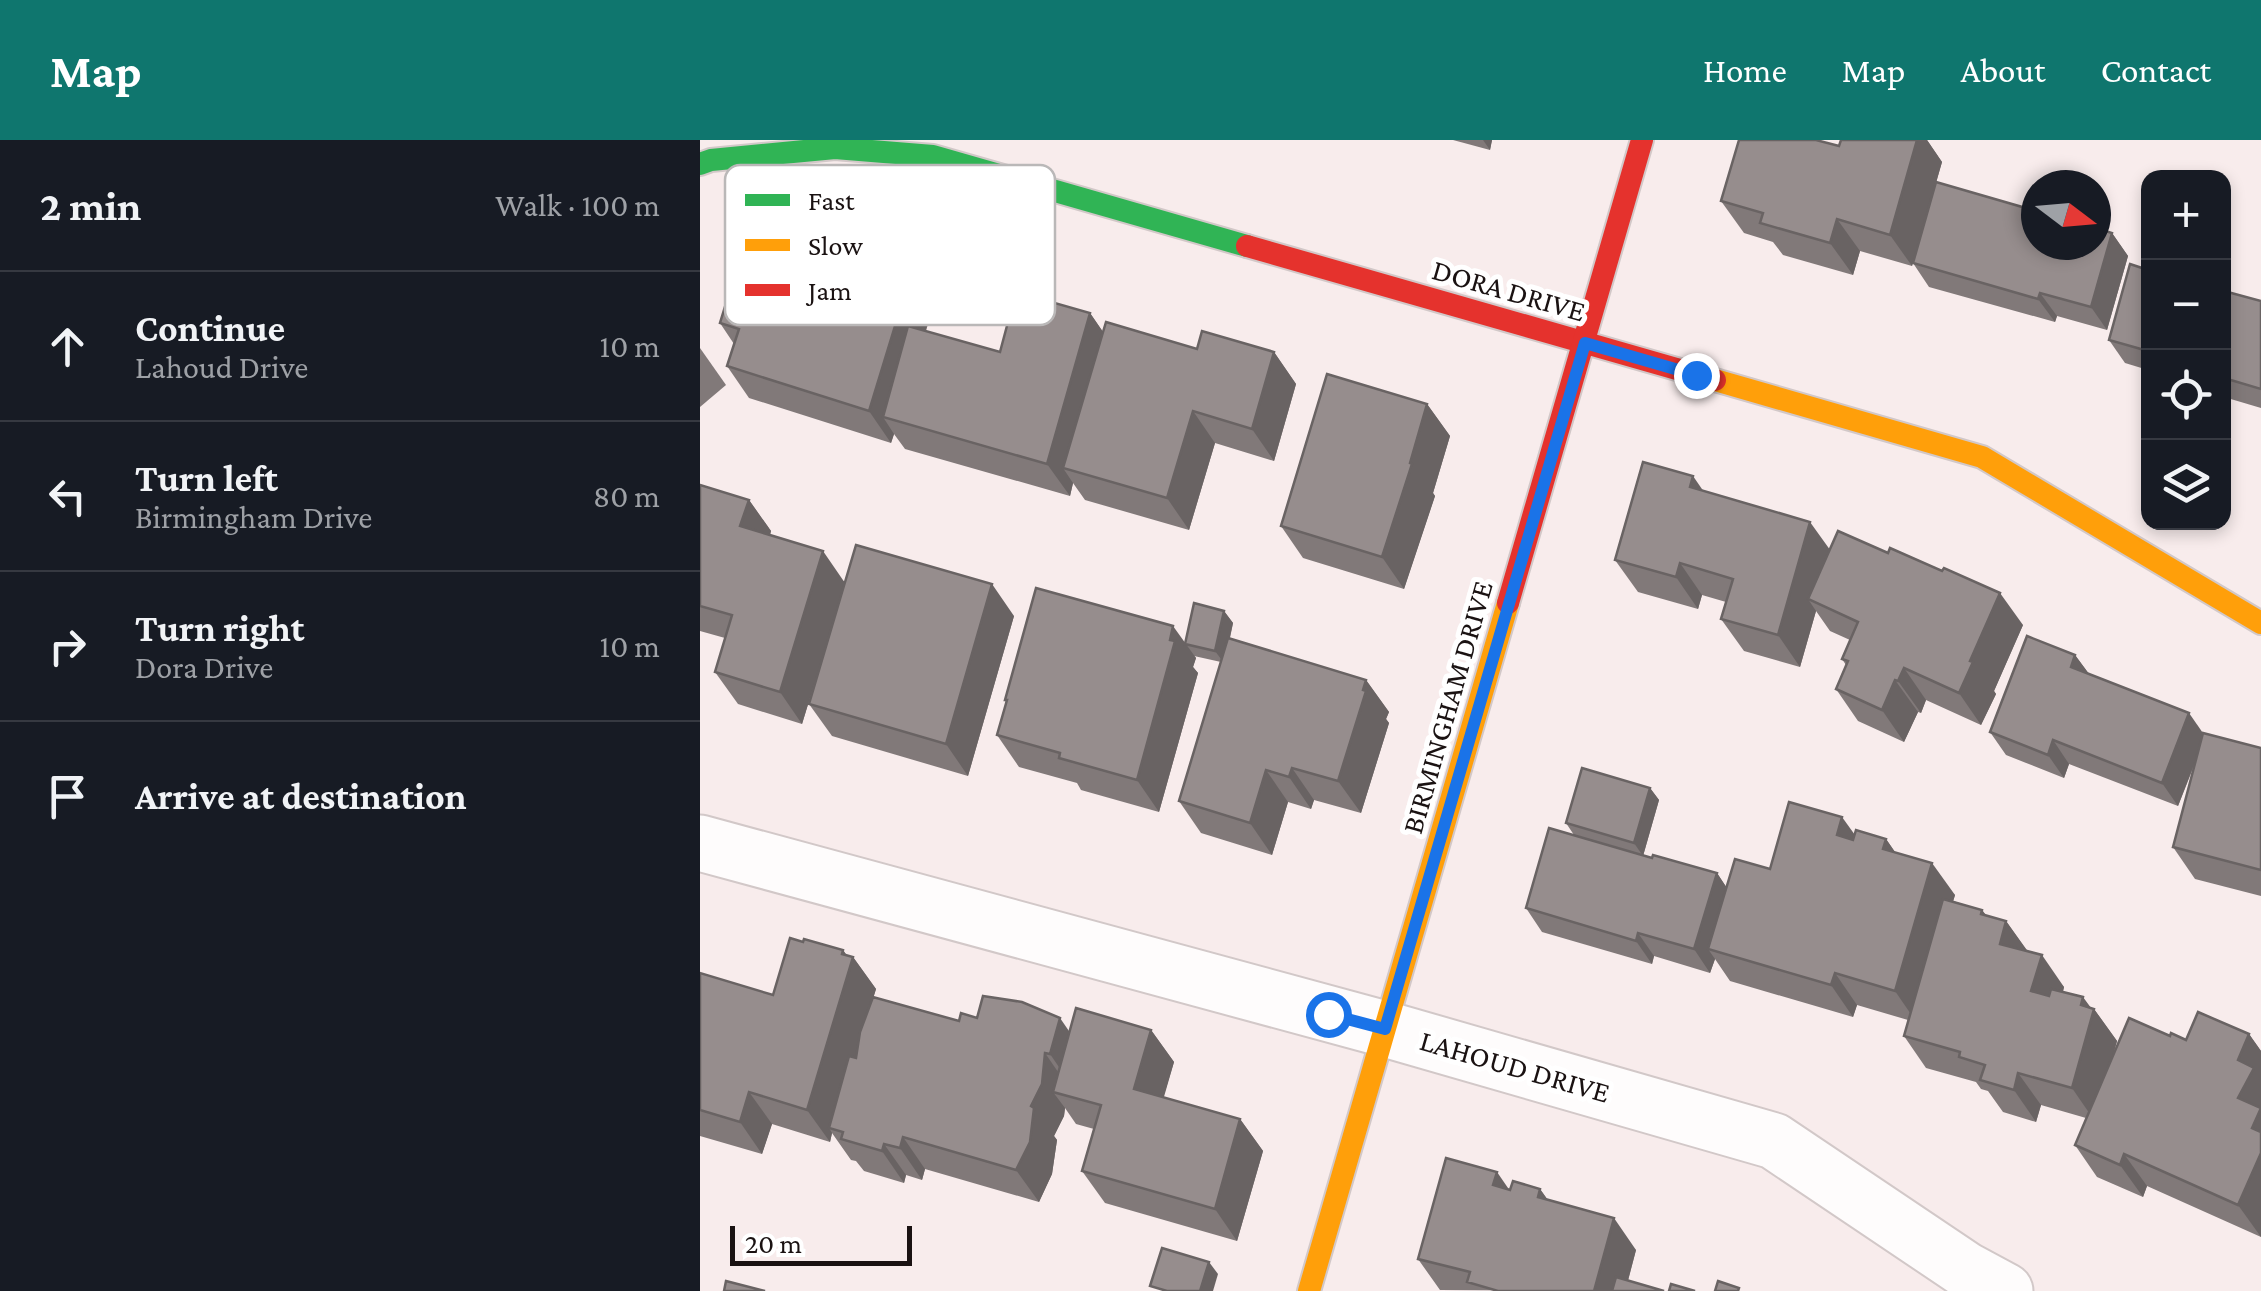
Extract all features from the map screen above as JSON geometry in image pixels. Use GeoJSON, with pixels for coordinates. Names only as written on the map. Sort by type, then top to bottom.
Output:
{"type":"FeatureCollection","features":[{"type":"Feature","properties":{"kind":"street","name":"BIRMINGHAM DRIVE"},"geometry":{"type":"LineString","coordinates":[[1310,1291],[1642,140]]}},
{"type":"Feature","properties":{"kind":"street","name":"DORA DRIVE"},"geometry":{"type":"LineString","coordinates":[[700,164],[835,148],[933,156],[964,165]]}},
{"type":"Feature","properties":{"kind":"street","name":"DORA DRIVE"},"geometry":{"type":"LineString","coordinates":[[1055,191],[1982,457],[2261,623]]}},
{"type":"Feature","properties":{"kind":"street","name":"LAHOUD DRIVE"},"geometry":{"type":"LineString","coordinates":[[700,843],[1385,1029],[1774,1140],[1966,1270],[2005,1291]]}},
{"type":"Feature","properties":{"kind":"building"},"geometry":{"type":"Polygon","coordinates":[[[1739,140],[1816,140],[1839,146],[1841,140],[1917,140],[1890,235],[1837,219],[1830,243],[1760,223],[1763,213],[1721,201],[1739,140]]]}},
{"type":"Feature","properties":{"kind":"building"},"geometry":{"type":"Polygon","coordinates":[[[1936,182],[2021,207],[2021,260],[2104,260],[2091,307],[2040,293],[2038,299],[1913,263],[1936,182]]]}},
{"type":"Feature","properties":{"kind":"building"},"geometry":{"type":"Polygon","coordinates":[[[2130,264],[2141,268],[2141,349],[2109,340],[2130,264]]]}},
{"type":"Feature","properties":{"kind":"building"},"geometry":{"type":"Polygon","coordinates":[[[2231,293],[2261,301],[2261,389],[2231,380],[2231,293]]]}},
{"type":"Feature","properties":{"kind":"building"},"geometry":{"type":"Polygon","coordinates":[[[1055,303],[1090,313],[1047,464],[883,417],[908,326],[1000,352],[1007,325],[1055,325],[1055,303]]]}},
{"type":"Feature","properties":{"kind":"building"},"geometry":{"type":"Polygon","coordinates":[[[1106,322],[1197,349],[1202,331],[1274,352],[1252,429],[1193,411],[1167,498],[1063,468],[1106,322]]]}},
{"type":"Feature","properties":{"kind":"building"},"geometry":{"type":"Polygon","coordinates":[[[726,325],[895,325],[869,411],[727,366],[739,329],[726,325]]]}},
{"type":"Feature","properties":{"kind":"building"},"geometry":{"type":"Polygon","coordinates":[[[1327,374],[1427,404],[1382,557],[1281,526],[1327,374]]]}},
{"type":"Feature","properties":{"kind":"building"},"geometry":{"type":"Polygon","coordinates":[[[1643,462],[1693,476],[1690,487],[1810,522],[1778,635],[1721,619],[1733,579],[1680,563],[1676,577],[1615,560],[1643,462]]]}},
{"type":"Feature","properties":{"kind":"building"},"geometry":{"type":"Polygon","coordinates":[[[700,485],[749,500],[740,526],[823,551],[780,692],[715,672],[732,615],[700,606],[700,485]]]}},
{"type":"Feature","properties":{"kind":"building"},"geometry":{"type":"Polygon","coordinates":[[[1838,531],[1888,553],[1890,548],[1942,571],[1944,568],[2000,593],[1959,693],[1904,668],[1882,710],[1836,689],[1848,661],[1842,659],[1858,622],[1808,599],[1838,531]]]}},
{"type":"Feature","properties":{"kind":"building"},"geometry":{"type":"Polygon","coordinates":[[[856,545],[992,584],[946,744],[809,704],[856,545]]]}},
{"type":"Feature","properties":{"kind":"building"},"geometry":{"type":"Polygon","coordinates":[[[1036,588],[1173,626],[1170,640],[1175,641],[1137,780],[997,735],[1036,588]]]}},
{"type":"Feature","properties":{"kind":"building"},"geometry":{"type":"Polygon","coordinates":[[[1194,603],[1224,611],[1215,651],[1185,644],[1194,603]]]}},
{"type":"Feature","properties":{"kind":"building"},"geometry":{"type":"Polygon","coordinates":[[[2027,636],[2075,655],[2071,667],[2189,713],[2162,783],[2053,740],[2048,755],[1990,732],[2027,636]]]}},
{"type":"Feature","properties":{"kind":"building"},"geometry":{"type":"Polygon","coordinates":[[[1228,638],[1366,680],[1338,781],[1292,768],[1289,777],[1266,770],[1250,823],[1179,801],[1228,638]]]}},
{"type":"Feature","properties":{"kind":"building"},"geometry":{"type":"Polygon","coordinates":[[[2203,733],[2261,748],[2261,870],[2173,847],[2203,733]]]}},
{"type":"Feature","properties":{"kind":"building"},"geometry":{"type":"Polygon","coordinates":[[[1582,768],[1650,788],[1634,843],[1566,823],[1582,768]]]}},
{"type":"Feature","properties":{"kind":"building"},"geometry":{"type":"Polygon","coordinates":[[[1789,802],[1842,817],[1837,835],[1853,840],[1856,830],[1886,839],[1883,849],[1932,863],[1895,991],[1835,973],[1831,985],[1708,949],[1735,859],[1770,869],[1789,802]]]}},
{"type":"Feature","properties":{"kind":"building"},"geometry":{"type":"Polygon","coordinates":[[[1549,828],[1717,873],[1694,949],[1638,933],[1636,941],[1526,908],[1549,828]]]}},
{"type":"Feature","properties":{"kind":"building"},"geometry":{"type":"Polygon","coordinates":[[[1943,899],[2006,921],[2000,944],[2042,955],[2031,991],[2049,996],[2051,989],[2083,997],[2081,1005],[2094,1009],[2072,1088],[2018,1073],[2014,1090],[1980,1080],[1985,1065],[1959,1057],[1960,1052],[1904,1036],[1943,899]]]}},
{"type":"Feature","properties":{"kind":"building"},"geometry":{"type":"Polygon","coordinates":[[[790,938],[843,950],[842,954],[853,957],[807,1110],[749,1092],[740,1122],[700,1110],[700,973],[773,995],[790,938]]]}},
{"type":"Feature","properties":{"kind":"building"},"geometry":{"type":"Polygon","coordinates":[[[983,996],[1022,1002],[1060,1018],[1050,1054],[1045,1053],[1042,1084],[1031,1106],[1034,1108],[1030,1142],[1016,1170],[903,1137],[900,1148],[884,1144],[882,1151],[841,1139],[843,1132],[829,1128],[849,1056],[856,1058],[860,1032],[873,997],[959,1021],[961,1013],[977,1018],[983,996]]]}},
{"type":"Feature","properties":{"kind":"building"},"geometry":{"type":"Polygon","coordinates":[[[1076,1008],[1151,1030],[1134,1089],[1240,1119],[1215,1209],[1082,1171],[1101,1105],[1053,1092],[1076,1008]]]}},
{"type":"Feature","properties":{"kind":"building"},"geometry":{"type":"Polygon","coordinates":[[[2198,1012],[2249,1034],[2238,1060],[2254,1068],[2238,1098],[2261,1108],[2252,1128],[2261,1132],[2261,1153],[2238,1205],[2124,1154],[2120,1165],[2075,1145],[2129,1018],[2186,1040],[2198,1012]]]}},
{"type":"Feature","properties":{"kind":"building"},"geometry":{"type":"Polygon","coordinates":[[[1446,1158],[1497,1172],[1493,1185],[1510,1190],[1513,1181],[1540,1189],[1538,1197],[1614,1218],[1594,1291],[1498,1291],[1467,1282],[1470,1272],[1418,1259],[1446,1158]]]}},
{"type":"Feature","properties":{"kind":"building"},"geometry":{"type":"Polygon","coordinates":[[[1162,1248],[1209,1262],[1200,1291],[1167,1291],[1150,1286],[1162,1248]]]}},
{"type":"Feature","properties":{"kind":"building"},"geometry":{"type":"Polygon","coordinates":[[[1616,1277],[1664,1291],[1612,1291],[1616,1277]]]}},
{"type":"Feature","properties":{"kind":"building"},"geometry":{"type":"Polygon","coordinates":[[[726,1281],[765,1291],[724,1291],[726,1281]]]}},
{"type":"Feature","properties":{"kind":"building"},"geometry":{"type":"Polygon","coordinates":[[[1718,1281],[1739,1288],[1738,1291],[1715,1291],[1718,1281]]]}},
{"type":"Feature","properties":{"kind":"building"},"geometry":{"type":"Polygon","coordinates":[[[1671,1284],[1695,1291],[1669,1291],[1671,1284]]]}},
{"type":"Feature","properties":{"kind":"traffic: fast"},"geometry":{"type":"LineString","coordinates":[[700,164],[835,148],[933,156],[964,165]]}},
{"type":"Feature","properties":{"kind":"traffic: fast"},"geometry":{"type":"LineString","coordinates":[[1055,191],[1247,246]]}},
{"type":"Feature","properties":{"kind":"traffic: slow"},"geometry":{"type":"LineString","coordinates":[[1715,380],[1982,457],[2261,623]]}},
{"type":"Feature","properties":{"kind":"traffic: slow"},"geometry":{"type":"LineString","coordinates":[[1309,1291],[1508,603]]}},
{"type":"Feature","properties":{"kind":"traffic: jam"},"geometry":{"type":"LineString","coordinates":[[1508,603],[1642,140]]}},
{"type":"Feature","properties":{"kind":"traffic: jam"},"geometry":{"type":"LineString","coordinates":[[1247,246],[1715,380]]}},
{"type":"Feature","properties":{"kind":"route"},"geometry":{"type":"LineString","coordinates":[[1328,1014],[1385,1029],[1585,343],[1696,375]]}}]}
